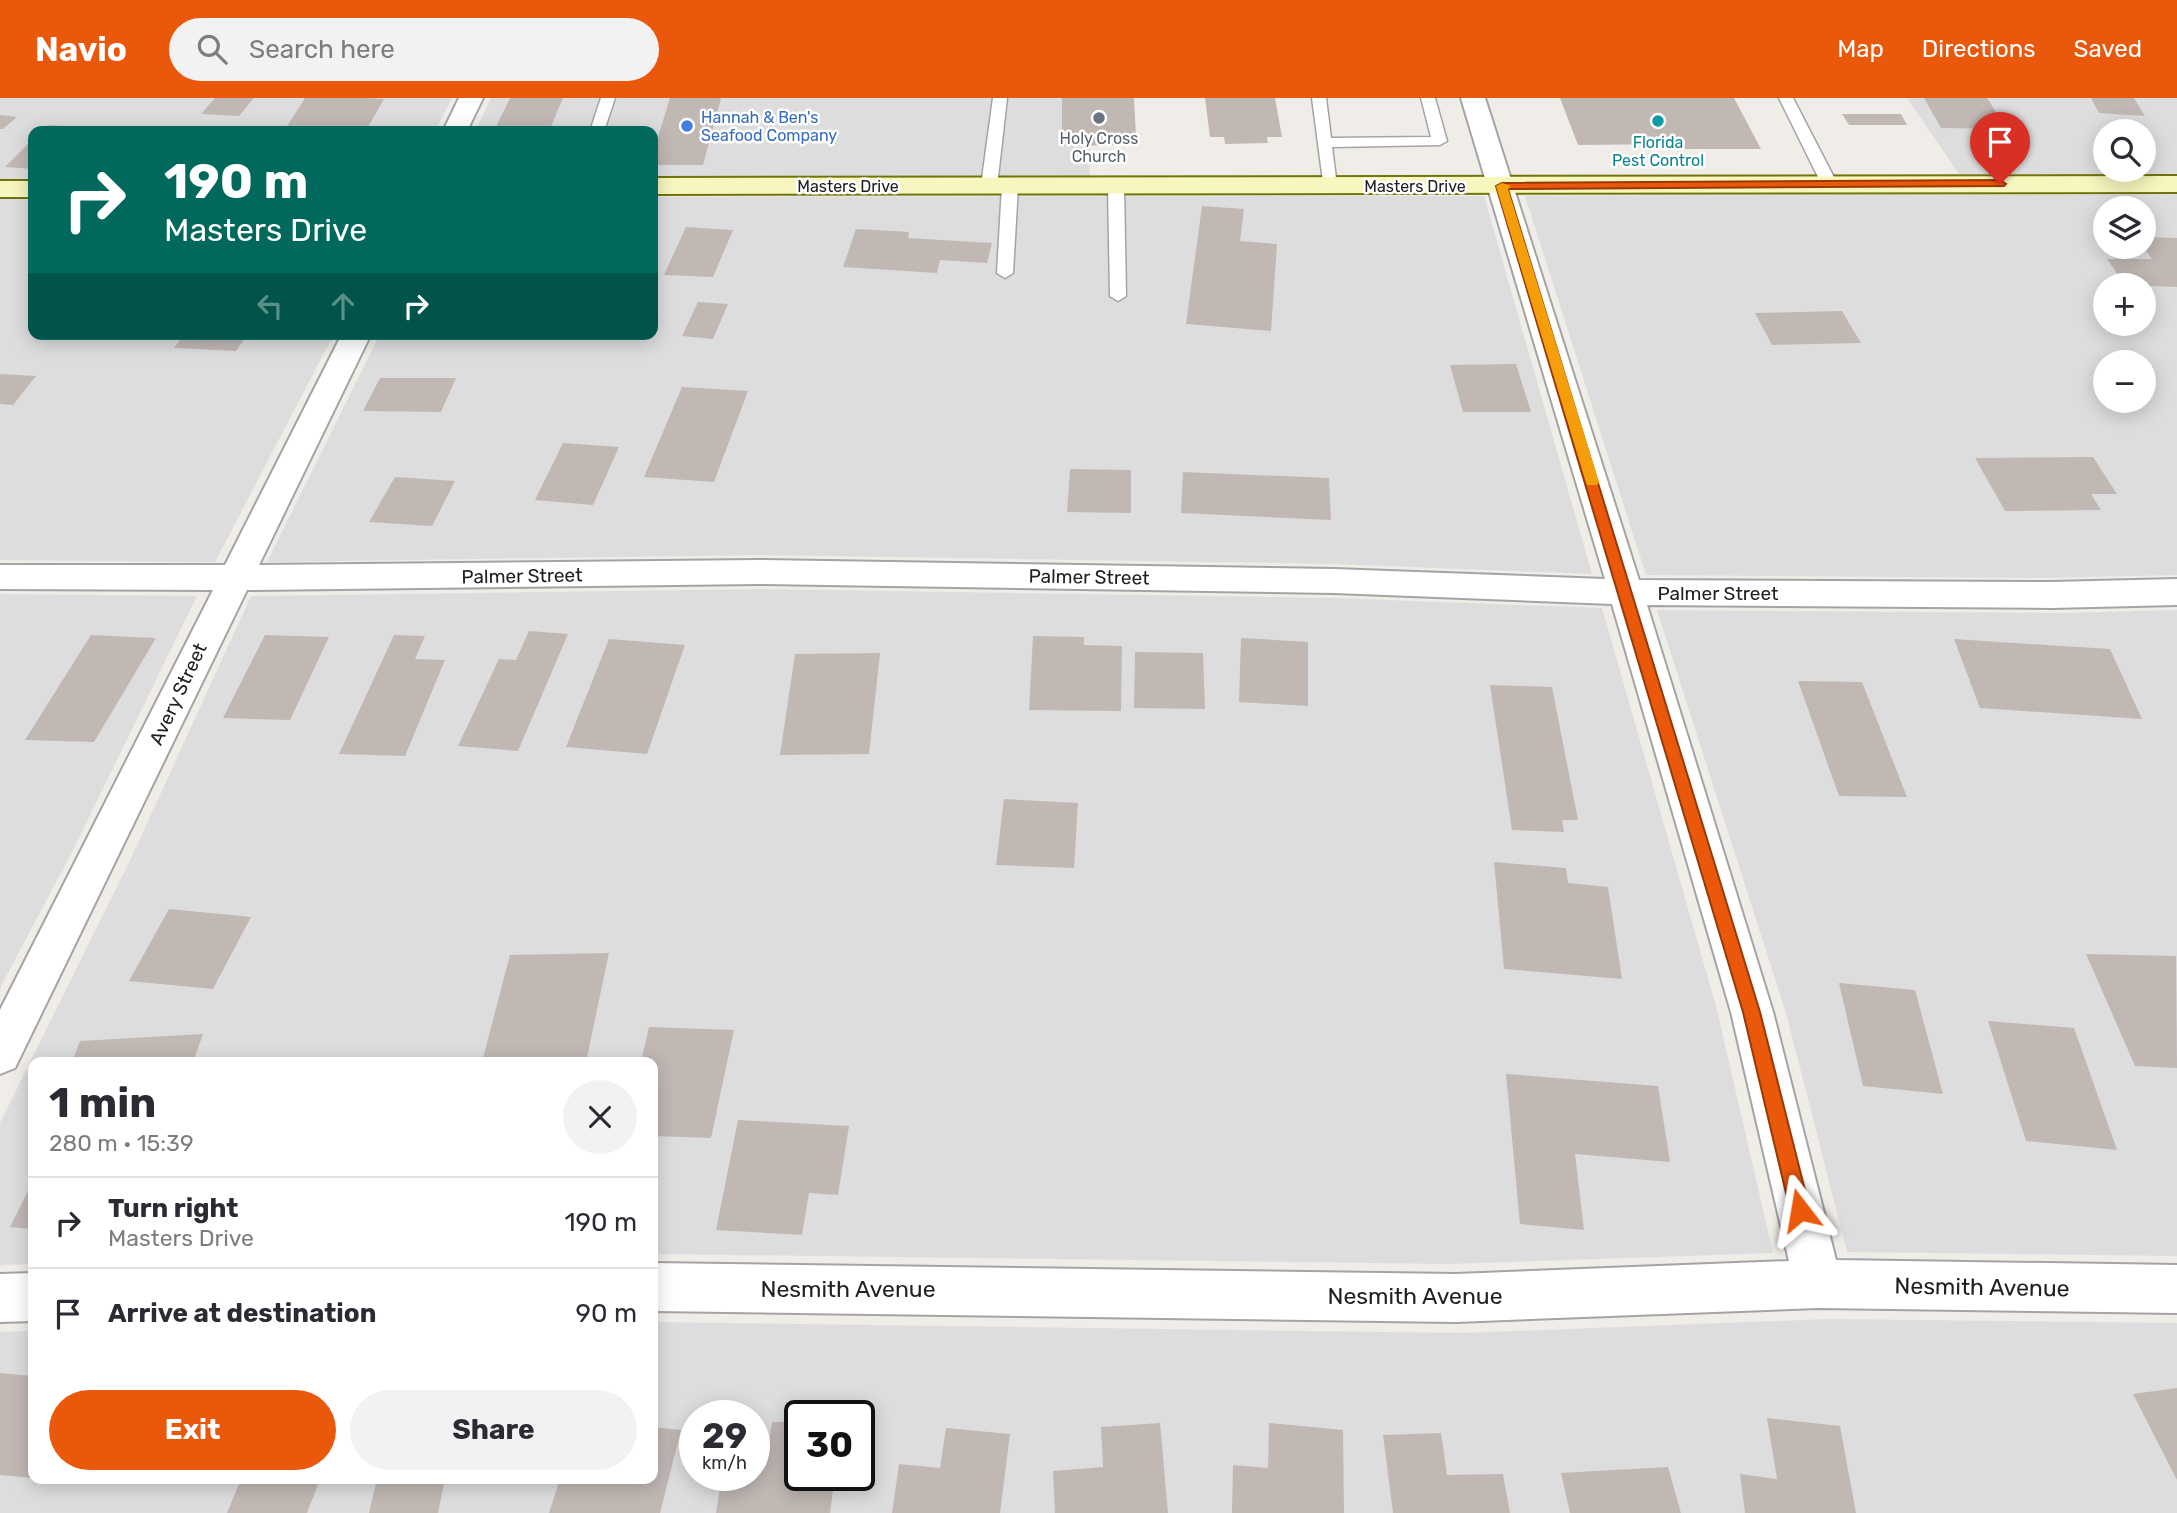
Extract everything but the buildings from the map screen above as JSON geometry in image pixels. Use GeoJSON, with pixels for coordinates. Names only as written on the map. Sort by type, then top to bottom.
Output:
{"type":"FeatureCollection","features":[{"type":"Feature","properties":{"kind":"street"},"geometry":{"type":"LineString","coordinates":[[457,126],[471,98]]}},
{"type":"Feature","properties":{"kind":"street"},"geometry":{"type":"LineString","coordinates":[[1473,98],[1752,1012],[1818,1284]]}},
{"type":"Feature","properties":{"kind":"street","name":"Masters Drive"},"geometry":{"type":"LineString","coordinates":[[658,186],[2177,184]]}},
{"type":"Feature","properties":{"kind":"street"},"geometry":{"type":"LineString","coordinates":[[0,189],[28,189]]}},
{"type":"Feature","properties":{"kind":"street","name":"Avery Street"},"geometry":{"type":"LineString","coordinates":[[0,1054],[102,853],[233,579],[354,340]]}},
{"type":"Feature","properties":{"kind":"street","name":"Palmer Street"},"geometry":{"type":"LineString","coordinates":[[0,577],[233,579],[759,572],[1334,581],[1624,592],[2051,595],[2177,593]]}},
{"type":"Feature","properties":{"kind":"street","name":"Nesmith Avenue"},"geometry":{"type":"LineString","coordinates":[[658,1287],[1456,1298],[1818,1284],[2177,1289]]}},
{"type":"Feature","properties":{"kind":"street"},"geometry":{"type":"LineString","coordinates":[[0,1298],[28,1297]]}},
{"type":"Feature","properties":{"kind":"lane"},"geometry":{"type":"LineString","coordinates":[[599,126],[608,98]]}},
{"type":"Feature","properties":{"kind":"lane"},"geometry":{"type":"LineString","coordinates":[[1000,98],[999,186],[1005,273]]}},
{"type":"Feature","properties":{"kind":"lane"},"geometry":{"type":"LineString","coordinates":[[1320,98],[1329,186]]}},
{"type":"Feature","properties":{"kind":"lane"},"geometry":{"type":"LineString","coordinates":[[1324,143],[1440,141],[1428,98]]}},
{"type":"Feature","properties":{"kind":"lane"},"geometry":{"type":"LineString","coordinates":[[1786,98],[1830,185]]}},
{"type":"Feature","properties":{"kind":"lane"},"geometry":{"type":"LineString","coordinates":[[1116,186],[1118,296]]}},
{"type":"Feature","properties":{"kind":"shaded area"},"geometry":{"type":"Polygon","coordinates":[[[0,98],[452,98],[438,126],[28,126],[28,179],[0,179],[0,98]]]}},
{"type":"Feature","properties":{"kind":"shaded area"},"geometry":{"type":"Polygon","coordinates":[[[491,98],[1090,98],[1090,176],[658,176],[658,126],[477,126],[491,98]]]}},
{"type":"Feature","properties":{"kind":"shaded area"},"geometry":{"type":"Polygon","coordinates":[[[1907,98],[2177,98],[2177,174],[2156,174],[2156,119],[2093,119],[2093,174],[1959,174],[1907,98]]]}},
{"type":"Feature","properties":{"kind":"shaded area"},"geometry":{"type":"Polygon","coordinates":[[[2177,194],[2177,575],[2041,578],[1646,575],[1525,196],[2177,194]]]}},
{"type":"Feature","properties":{"kind":"shaded area"},"geometry":{"type":"Polygon","coordinates":[[[1484,196],[1592,574],[1331,564],[761,555],[267,562],[377,340],[658,340],[658,197],[1484,196]]]}},
{"type":"Feature","properties":{"kind":"shaded area"},"geometry":{"type":"Polygon","coordinates":[[[0,199],[28,199],[28,340],[331,340],[215,562],[0,560],[0,199]]]}},
{"type":"Feature","properties":{"kind":"shaded area"},"geometry":{"type":"Polygon","coordinates":[[[757,589],[1336,598],[1602,608],[1717,1010],[1773,1253],[1449,1264],[658,1254],[658,1057],[33,1057],[133,854],[251,596],[757,589]]]}},
{"type":"Feature","properties":{"kind":"shaded area"},"geometry":{"type":"Polygon","coordinates":[[[0,594],[197,596],[72,852],[0,988],[0,594]]]}},
{"type":"Feature","properties":{"kind":"shaded area"},"geometry":{"type":"Polygon","coordinates":[[[1657,610],[2062,613],[2177,610],[2177,1256],[1847,1252],[1786,1013],[1657,610]]]}},
{"type":"Feature","properties":{"kind":"shaded area"},"geometry":{"type":"Polygon","coordinates":[[[28,1066],[28,1264],[0,1265],[0,1123],[28,1066]]]}},
{"type":"Feature","properties":{"kind":"shaded area"},"geometry":{"type":"Polygon","coordinates":[[[1829,1319],[2177,1323],[2177,1513],[0,1513],[0,1332],[28,1331],[28,1484],[658,1484],[658,1322],[1462,1333],[1829,1319]]]}},
{"type":"Feature","properties":{"kind":"slow traffic"},"geometry":{"type":"LineString","coordinates":[[1506,186],[1502,186],[1532,290],[1592,482]]}},
{"type":"Feature","properties":{"kind":"place","name":"Holy Cross Church"},"geometry":{"type":"Point","coordinates":[1099,118]}},
{"type":"Feature","properties":{"kind":"place","name":"Florida Pest Control"},"geometry":{"type":"Point","coordinates":[1658,121]}},
{"type":"Feature","properties":{"kind":"place","name":"Hannah & Ben's Seafood Company"},"geometry":{"type":"Point","coordinates":[687,126]}},
{"type":"Feature","properties":{"kind":"route"},"geometry":{"type":"LineString","coordinates":[[1800,1210],[1752,1012],[1502,186],[2000,184]]}}]}
